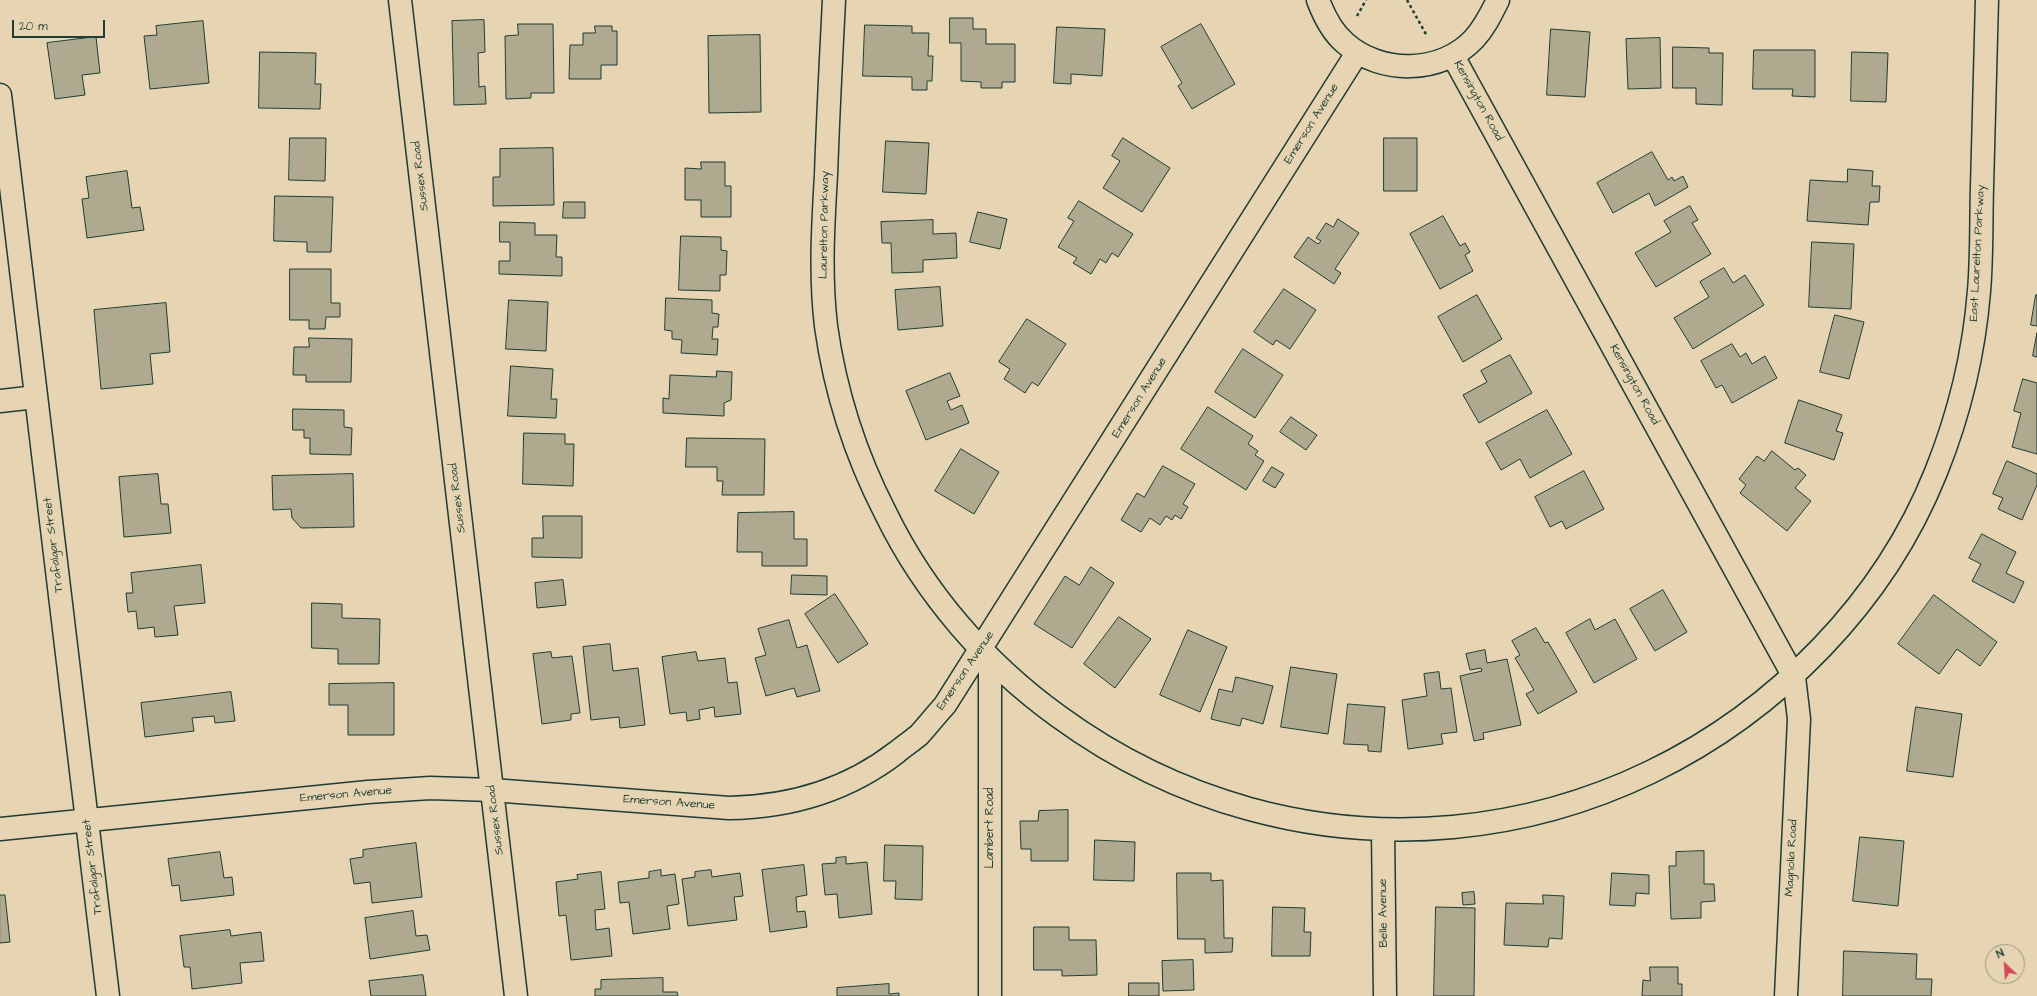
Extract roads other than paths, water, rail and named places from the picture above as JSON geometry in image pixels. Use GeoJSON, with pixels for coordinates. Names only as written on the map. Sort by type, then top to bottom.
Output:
{"type":"FeatureCollection","features":[{"type":"Feature","properties":{"kind":"street","name":"Sussex Road"},"geometry":{"type":"LineString","coordinates":[[400,0],[516,996]]}},
{"type":"Feature","properties":{"kind":"street","name":"Laurelton Parkway"},"geometry":{"type":"LineString","coordinates":[[834,0],[822,256],[827,327],[840,397],[862,464],[888,519],[924,580],[968,635],[1033,698],[1090,740],[1152,774],[1208,797],[1277,816],[1346,828],[1383,830]]}},
{"type":"Feature","properties":{"kind":"street"},"geometry":{"type":"LineString","coordinates":[[1318,0],[1324,18],[1344,42],[1357,53],[1381,63],[1408,67],[1447,58],[1474,40],[1488,22],[1498,0]]}},
{"type":"Feature","properties":{"kind":"street","name":"East Laurelton Parkway"},"geometry":{"type":"LineString","coordinates":[[1383,830],[1444,828],[1504,821],[1572,804],[1629,783],[1684,756],[1744,718],[1794,677],[1840,629],[1877,581],[1909,530],[1935,475],[1958,408],[1972,349],[1979,291],[1987,0]]}},
{"type":"Feature","properties":{"kind":"street","name":"Emerson Avenue"},"geometry":{"type":"LineString","coordinates":[[0,829],[368,792],[430,788],[492,790],[729,808],[759,807],[799,800],[842,786],[879,766],[918,735],[945,705],[986,654],[1357,53]]}},
{"type":"Feature","properties":{"kind":"street","name":"Kensington Road"},"geometry":{"type":"LineString","coordinates":[[1447,58],[1794,677],[1798,719]]}},
{"type":"Feature","properties":{"kind":"street","name":"Trafalgar Street"},"geometry":{"type":"LineString","coordinates":[[0,95],[108,996]]}},
{"type":"Feature","properties":{"kind":"street"},"geometry":{"type":"LineString","coordinates":[[0,401],[36,397]]}},
{"type":"Feature","properties":{"kind":"street","name":"Lambert Road"},"geometry":{"type":"LineString","coordinates":[[986,654],[990,996]]}},
{"type":"Feature","properties":{"kind":"street","name":"Magnolia Road"},"geometry":{"type":"LineString","coordinates":[[1786,996],[1798,719]]}},
{"type":"Feature","properties":{"kind":"street","name":"Belle Avenue"},"geometry":{"type":"LineString","coordinates":[[1383,830],[1385,996]]}}]}
